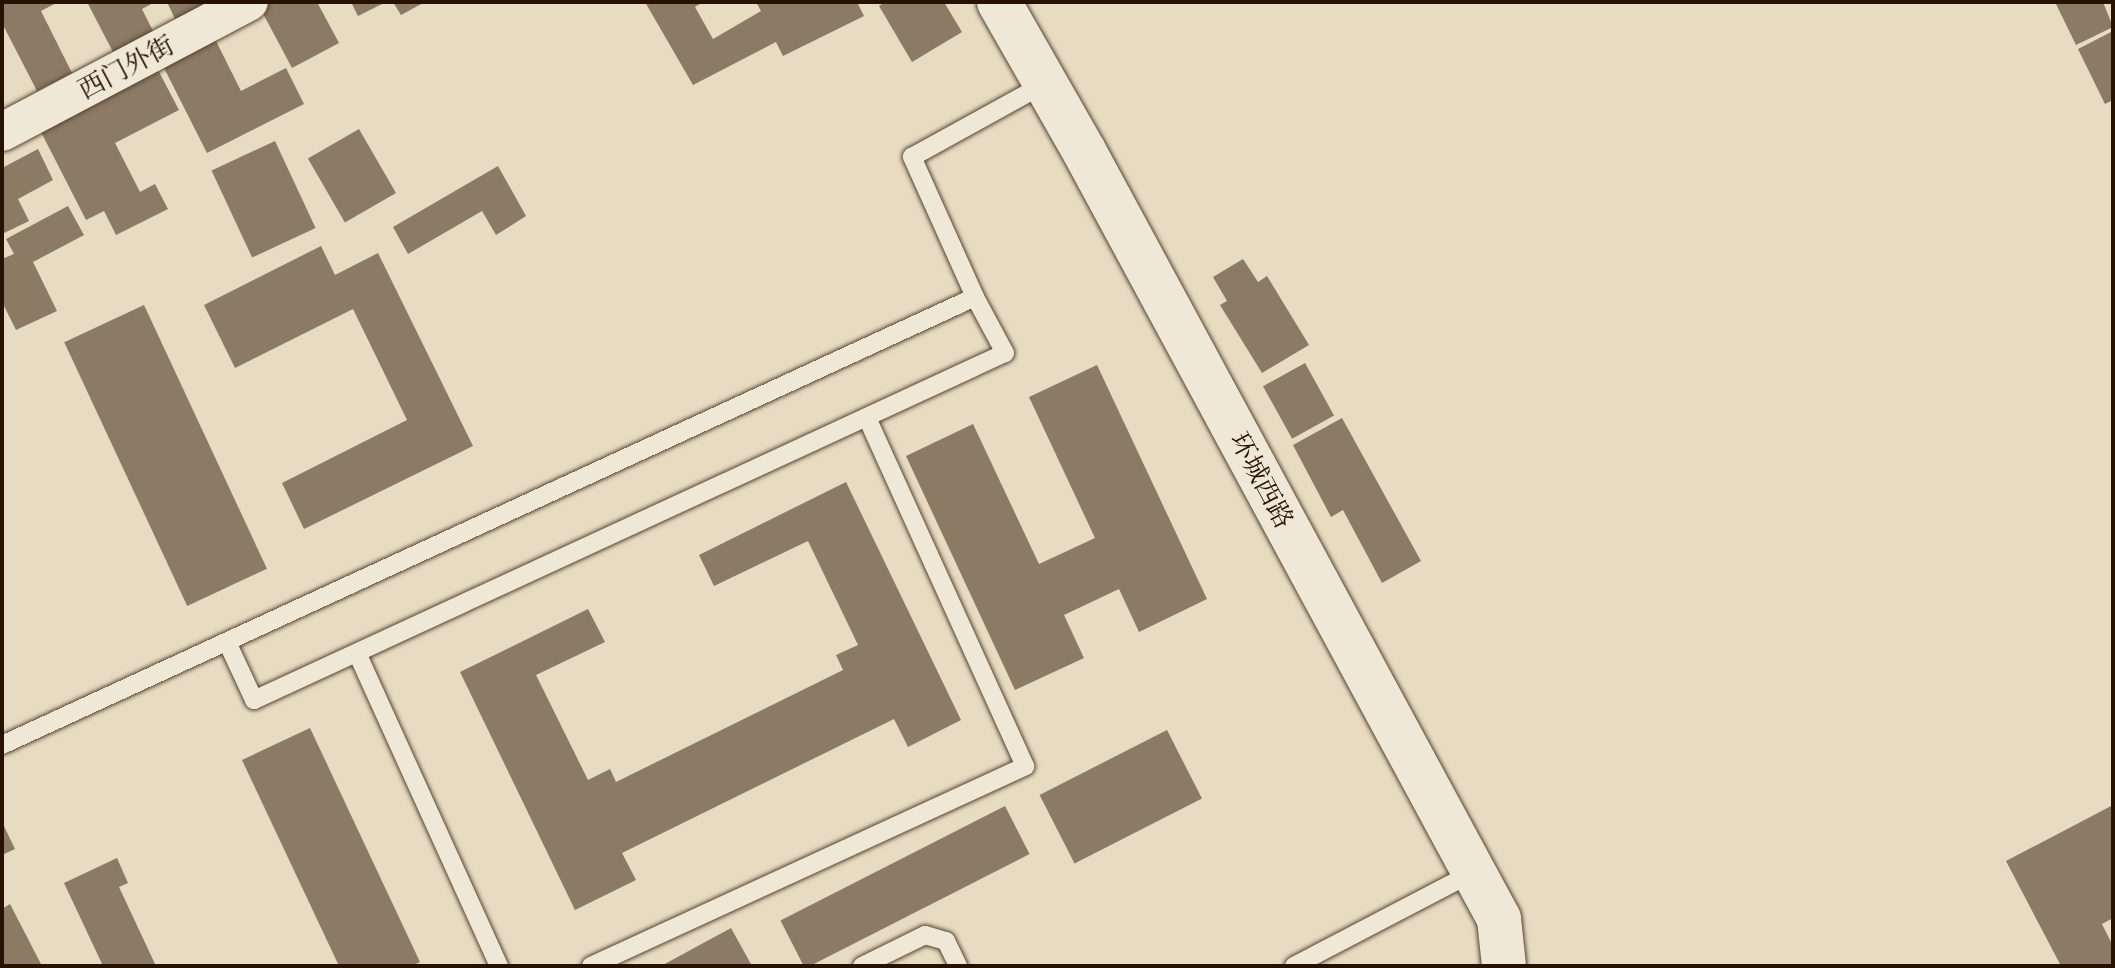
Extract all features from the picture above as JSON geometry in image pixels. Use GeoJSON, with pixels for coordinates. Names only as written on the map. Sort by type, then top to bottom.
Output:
{"type":"FeatureCollection","features":[{"type":"Feature","properties":{"kind":"street","name":"西门外街"},"geometry":{"type":"LineString","coordinates":[[2,132],[249,2]]}},
{"type":"Feature","properties":{"kind":"street","name":"环城西路"},"geometry":{"type":"LineString","coordinates":[[999,2],[1046,83],[1499,919],[1504,966]]}},
{"type":"Feature","properties":{"kind":"lane"},"geometry":{"type":"LineString","coordinates":[[227,642],[254,700],[1005,353],[975,297],[912,157],[1046,83]]}},
{"type":"Feature","properties":{"kind":"lane"},"geometry":{"type":"LineString","coordinates":[[2,745],[975,297]]}},
{"type":"Feature","properties":{"kind":"lane"},"geometry":{"type":"LineString","coordinates":[[591,966],[1025,766],[867,417]]}},
{"type":"Feature","properties":{"kind":"lane"},"geometry":{"type":"LineString","coordinates":[[357,653],[499,966]]}},
{"type":"Feature","properties":{"kind":"lane"},"geometry":{"type":"LineString","coordinates":[[1294,966],[1474,872]]}},
{"type":"Feature","properties":{"kind":"lane"},"geometry":{"type":"LineString","coordinates":[[862,966],[925,935],[946,941],[958,966]]}},
{"type":"Feature","properties":{"kind":"building"},"geometry":{"type":"Polygon","coordinates":[[[2,2],[58,2],[41,11],[72,73],[37,91],[2,23],[2,2]]]}},
{"type":"Feature","properties":{"kind":"building"},"geometry":{"type":"Polygon","coordinates":[[[87,2],[155,2],[142,9],[153,31],[113,52],[87,2]]]}},
{"type":"Feature","properties":{"kind":"building"},"geometry":{"type":"Polygon","coordinates":[[[167,2],[218,2],[177,23],[167,2]]]}},
{"type":"Feature","properties":{"kind":"building"},"geometry":{"type":"Polygon","coordinates":[[[267,2],[317,2],[339,43],[292,68],[259,6],[267,2]]]}},
{"type":"Feature","properties":{"kind":"building"},"geometry":{"type":"Polygon","coordinates":[[[351,2],[386,2],[358,16],[351,2]]]}},
{"type":"Feature","properties":{"kind":"building"},"geometry":{"type":"Polygon","coordinates":[[[393,2],[425,2],[401,15],[393,2]]]}},
{"type":"Feature","properties":{"kind":"building"},"geometry":{"type":"Polygon","coordinates":[[[645,2],[703,2],[695,7],[713,39],[761,11],[756,2],[857,2],[864,16],[783,56],[776,42],[693,85],[645,2]]]}},
{"type":"Feature","properties":{"kind":"building"},"geometry":{"type":"Polygon","coordinates":[[[885,2],[944,2],[962,32],[912,62],[879,6],[885,2]]]}},
{"type":"Feature","properties":{"kind":"building"},"geometry":{"type":"Polygon","coordinates":[[[2055,2],[2103,2],[2113,27],[2076,45],[2055,2]]]}},
{"type":"Feature","properties":{"kind":"building"},"geometry":{"type":"Polygon","coordinates":[[[211,31],[241,91],[286,68],[304,104],[207,153],[159,58],[211,31]]]}},
{"type":"Feature","properties":{"kind":"building"},"geometry":{"type":"Polygon","coordinates":[[[2113,31],[2113,100],[2105,104],[2078,49],[2113,31]]]}},
{"type":"Feature","properties":{"kind":"building"},"geometry":{"type":"Polygon","coordinates":[[[157,68],[179,110],[115,143],[140,192],[155,184],[168,209],[116,235],[104,211],[86,220],[39,128],[157,68]]]}},
{"type":"Feature","properties":{"kind":"building"},"geometry":{"type":"Polygon","coordinates":[[[359,129],[396,193],[345,223],[308,158],[359,129]]]}},
{"type":"Feature","properties":{"kind":"building"},"geometry":{"type":"Polygon","coordinates":[[[275,141],[316,228],[252,258],[212,171],[275,141]]]}},
{"type":"Feature","properties":{"kind":"building"},"geometry":{"type":"Polygon","coordinates":[[[38,149],[53,180],[18,199],[29,221],[2,234],[2,168],[38,149]]]}},
{"type":"Feature","properties":{"kind":"building"},"geometry":{"type":"Polygon","coordinates":[[[498,166],[526,216],[496,235],[482,211],[408,254],[393,227],[498,166]]]}},
{"type":"Feature","properties":{"kind":"building"},"geometry":{"type":"Polygon","coordinates":[[[68,206],[84,235],[33,262],[57,311],[16,330],[2,302],[2,259],[14,254],[6,239],[68,206]]]}},
{"type":"Feature","properties":{"kind":"building"},"geometry":{"type":"Polygon","coordinates":[[[321,246],[335,275],[378,253],[473,446],[304,529],[282,483],[407,420],[353,309],[235,368],[204,305],[321,246]]]}},
{"type":"Feature","properties":{"kind":"building"},"geometry":{"type":"Polygon","coordinates":[[[1243,259],[1258,282],[1267,276],[1309,345],[1262,373],[1220,305],[1227,301],[1213,277],[1243,259]]]}},
{"type":"Feature","properties":{"kind":"building"},"geometry":{"type":"Polygon","coordinates":[[[144,305],[267,569],[187,606],[64,342],[144,305]]]}},
{"type":"Feature","properties":{"kind":"building"},"geometry":{"type":"Polygon","coordinates":[[[1305,363],[1334,415],[1292,439],[1263,386],[1305,363]]]}},
{"type":"Feature","properties":{"kind":"building"},"geometry":{"type":"Polygon","coordinates":[[[1097,365],[1207,599],[1139,632],[1119,589],[1064,615],[1084,658],[1015,690],[906,456],[973,424],[1039,564],[1095,538],[1029,397],[1097,365]]]}},
{"type":"Feature","properties":{"kind":"building"},"geometry":{"type":"Polygon","coordinates":[[[1342,418],[1421,561],[1382,583],[1343,510],[1331,517],[1293,445],[1342,418]]]}},
{"type":"Feature","properties":{"kind":"building"},"geometry":{"type":"Polygon","coordinates":[[[846,482],[961,720],[908,747],[894,719],[622,853],[636,880],[575,910],[460,672],[588,609],[605,642],[536,675],[588,780],[610,769],[616,782],[843,670],[836,655],[858,645],[808,541],[714,586],[699,555],[846,482]]]}},
{"type":"Feature","properties":{"kind":"building"},"geometry":{"type":"Polygon","coordinates":[[[310,728],[420,962],[412,966],[339,966],[242,760],[310,728]]]}},
{"type":"Feature","properties":{"kind":"building"},"geometry":{"type":"Polygon","coordinates":[[[1167,730],[1202,799],[1075,864],[1040,795],[1167,730]]]}},
{"type":"Feature","properties":{"kind":"building"},"geometry":{"type":"Polygon","coordinates":[[[2113,805],[2113,918],[2102,924],[2113,946],[2113,966],[2061,966],[2006,861],[2113,805]]]}},
{"type":"Feature","properties":{"kind":"building"},"geometry":{"type":"Polygon","coordinates":[[[1005,806],[1030,854],[810,966],[804,966],[780,920],[1005,806]]]}},
{"type":"Feature","properties":{"kind":"building"},"geometry":{"type":"Polygon","coordinates":[[[2,822],[15,849],[2,855],[2,822]]]}},
{"type":"Feature","properties":{"kind":"building"},"geometry":{"type":"Polygon","coordinates":[[[117,858],[128,883],[119,887],[156,966],[103,966],[64,883],[117,858]]]}},
{"type":"Feature","properties":{"kind":"building"},"geometry":{"type":"Polygon","coordinates":[[[10,904],[42,966],[2,966],[2,909],[10,904]]]}},
{"type":"Feature","properties":{"kind":"building"},"geometry":{"type":"Polygon","coordinates":[[[731,928],[752,966],[661,966],[731,928]]]}}]}
